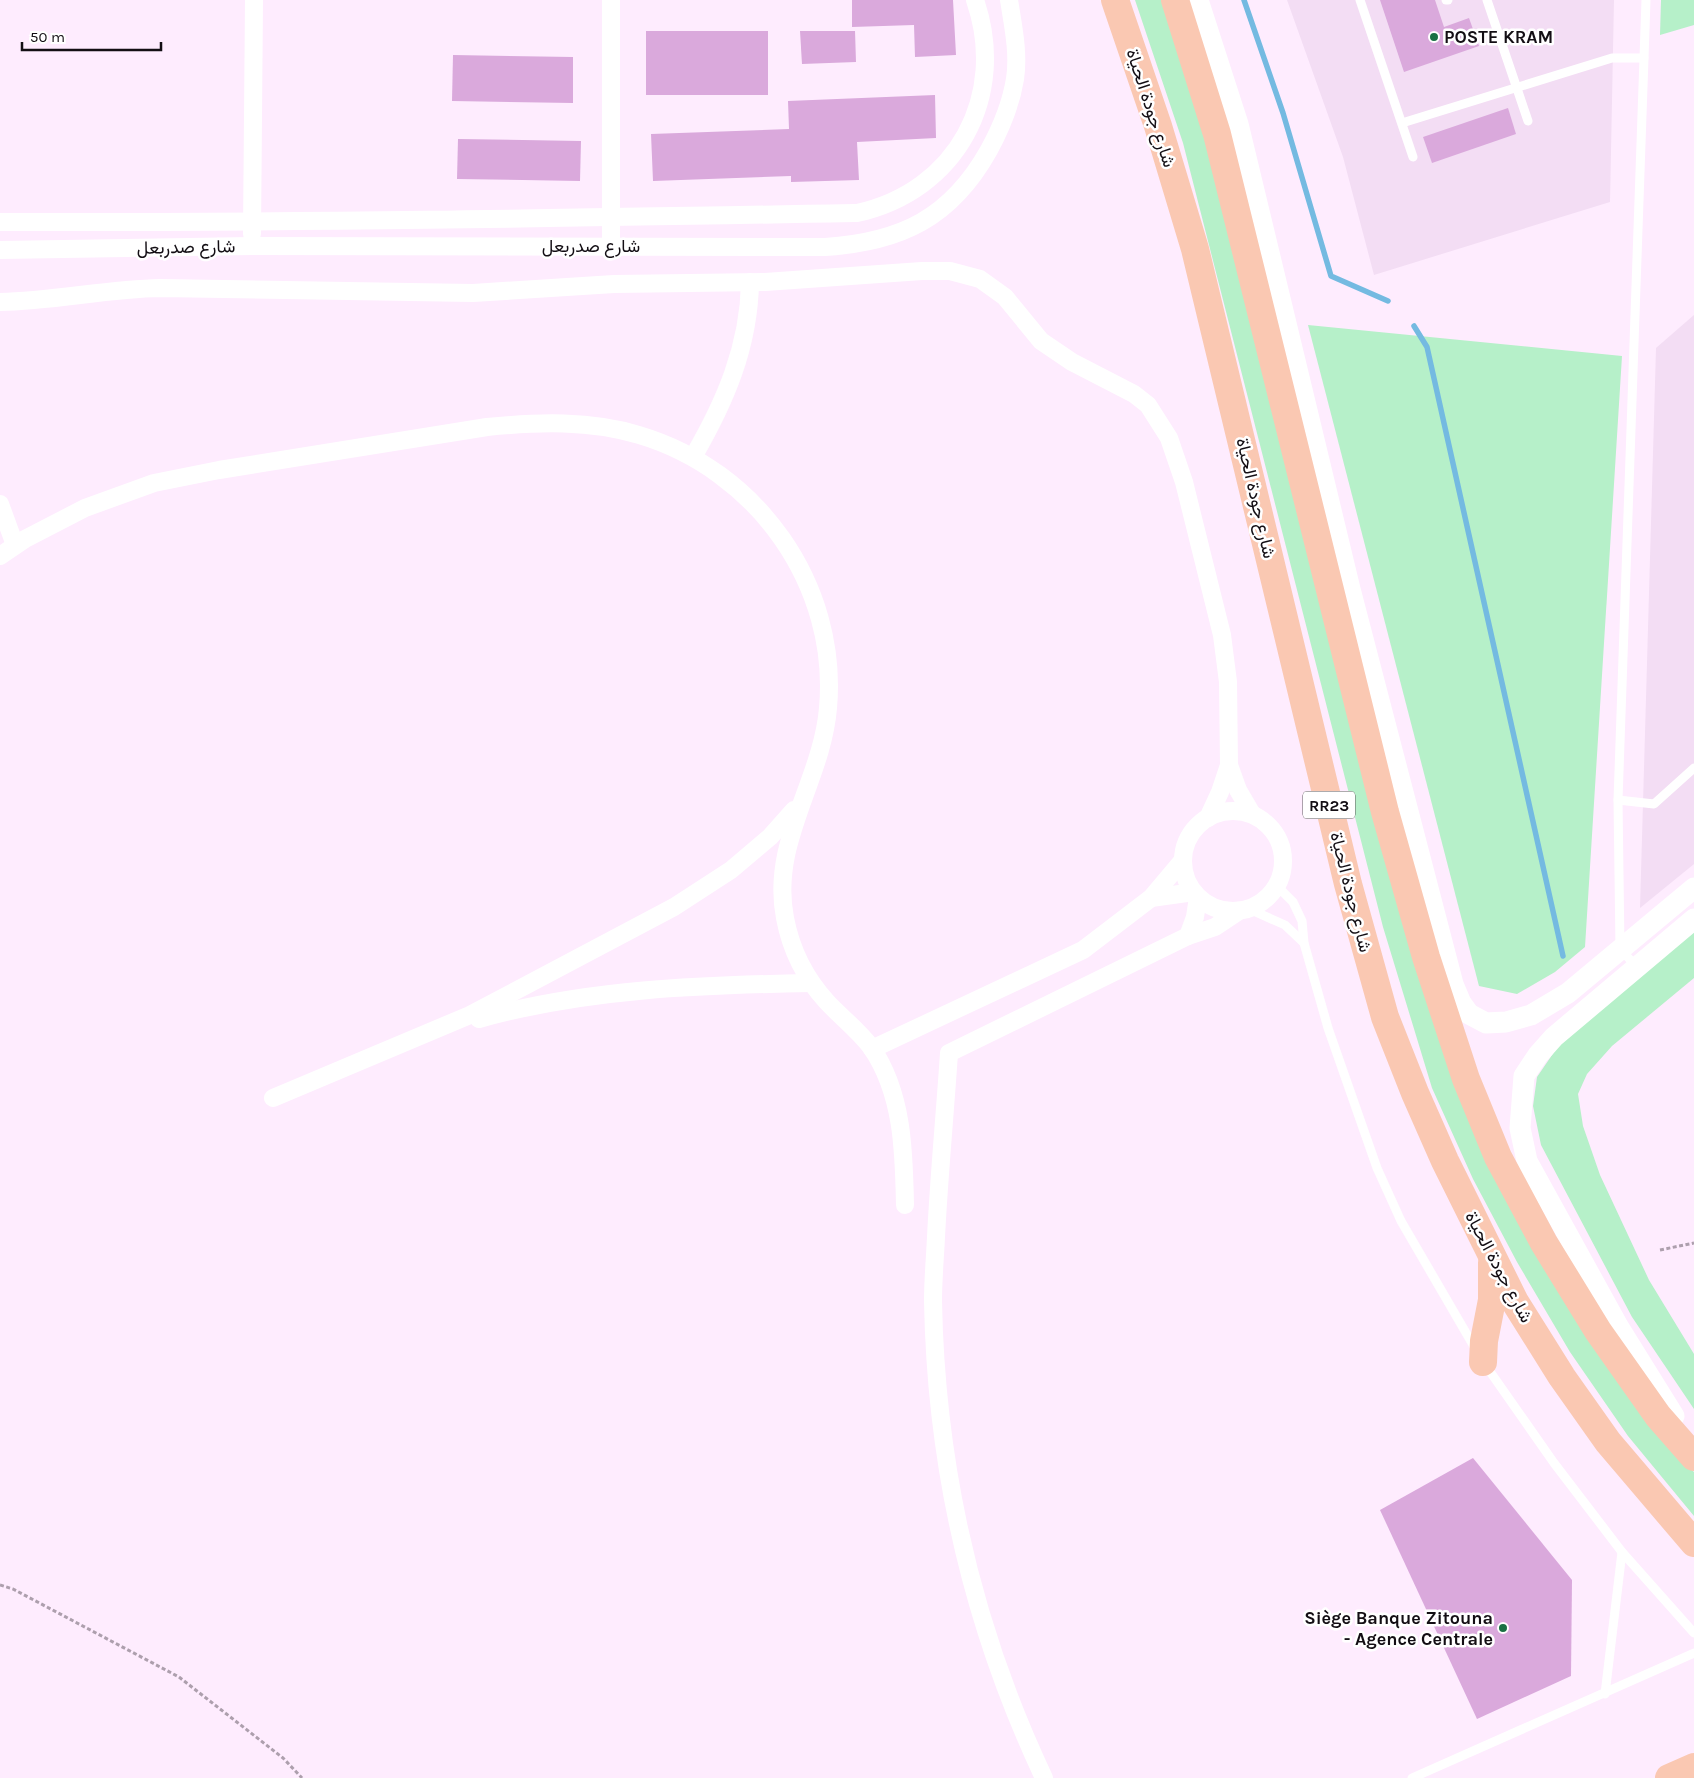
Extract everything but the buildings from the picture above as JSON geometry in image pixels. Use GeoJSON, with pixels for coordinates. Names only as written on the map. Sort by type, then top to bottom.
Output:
{"type":"FeatureCollection","features":[{"type":"Feature","properties":{"kind":"highway","name":"شارع جودة الحياة"},"geometry":{"type":"LineString","coordinates":[[1115,0],[1158,126],[1195,249],[1348,884],[1385,1017],[1422,1110],[1492,1259],[1515,1302],[1557,1368],[1608,1442],[1694,1543]]}},
{"type":"Feature","properties":{"kind":"highway","name":"RR23"},"geometry":{"type":"LineString","coordinates":[[1175,0],[1218,134],[1385,812],[1426,957],[1466,1078],[1498,1157],[1544,1243],[1603,1339],[1658,1416],[1694,1458]]}},
{"type":"Feature","properties":{"kind":"highway"},"geometry":{"type":"LineString","coordinates":[[1483,1362],[1484,1341],[1492,1300],[1492,1259]]}},
{"type":"Feature","properties":{"kind":"highway"},"geometry":{"type":"LineString","coordinates":[[1669,1778],[1694,1767]]}},
{"type":"Feature","properties":{"kind":"street"},"geometry":{"type":"LineString","coordinates":[[252,246],[254,0]]}},
{"type":"Feature","properties":{"kind":"street"},"geometry":{"type":"LineString","coordinates":[[610,0],[611,246]]}},
{"type":"Feature","properties":{"kind":"street","name":"شارع صدربعل"},"geometry":{"type":"LineString","coordinates":[[0,222],[253,222],[611,217],[857,212],[878,208],[906,196],[932,177],[958,146],[973,121],[983,94],[986,58],[982,20],[975,0]]}},
{"type":"Feature","properties":{"kind":"street","name":"شارع صدربعل"},"geometry":{"type":"LineString","coordinates":[[0,250],[252,246],[851,246],[889,237],[921,224],[950,203],[976,172],[1008,108],[1016,78],[1016,52],[1009,0]]}},
{"type":"Feature","properties":{"kind":"street"},"geometry":{"type":"LineString","coordinates":[[1198,0],[1238,124],[1350,589],[1451,974],[1461,1003],[1469,1014],[1486,1023],[1506,1022],[1531,1015],[1568,993],[1694,888]]}},
{"type":"Feature","properties":{"kind":"street"},"geometry":{"type":"LineString","coordinates":[[0,302],[45,300],[114,289],[160,288],[473,293],[614,284],[750,282],[922,271],[950,271],[964,274],[995,288],[1017,310],[1041,341],[1055,352],[1117,384],[1148,405],[1165,431],[1177,459],[1222,635],[1228,682],[1229,765],[1238,790],[1252,814]]}},
{"type":"Feature","properties":{"kind":"street"},"geometry":{"type":"LineString","coordinates":[[693,457],[720,410],[738,362],[748,318],[750,282]]}},
{"type":"Feature","properties":{"kind":"street"},"geometry":{"type":"LineString","coordinates":[[0,556],[85,508],[154,483],[219,470],[487,427],[527,423],[597,426],[638,434],[693,457],[741,491],[776,528],[804,575],[815,601],[828,655],[828,709],[818,759],[788,840],[783,866],[782,893],[789,938],[811,984],[872,1049],[888,1078],[898,1116],[905,1205]]}},
{"type":"Feature","properties":{"kind":"street"},"geometry":{"type":"LineString","coordinates":[[0,504],[16,546]]}},
{"type":"Feature","properties":{"kind":"street"},"geometry":{"type":"LineString","coordinates":[[1208,818],[1220,792],[1229,765]]}},
{"type":"Feature","properties":{"kind":"street"},"geometry":{"type":"LineString","coordinates":[[273,1098],[339,1069],[440,1029],[546,976],[703,890],[731,870],[770,837],[803,800]]}},
{"type":"Feature","properties":{"kind":"street"},"geometry":{"type":"LineString","coordinates":[[1044,1778],[1024,1735],[997,1665],[972,1587],[954,1509],[939,1417],[933,1300],[949,1053],[1188,936],[1215,927],[1268,898],[1277,886],[1282,873],[1284,860],[1282,846],[1268,824],[1252,814],[1234,810],[1208,818],[1195,829],[1186,843],[1183,860],[1185,877],[1196,894],[1217,909],[1244,910]]}},
{"type":"Feature","properties":{"kind":"street"},"geometry":{"type":"LineString","coordinates":[[872,1049],[1083,950],[1151,898],[1183,860]]}},
{"type":"Feature","properties":{"kind":"street"},"geometry":{"type":"LineString","coordinates":[[1151,898],[1196,894]]}},
{"type":"Feature","properties":{"kind":"street"},"geometry":{"type":"LineString","coordinates":[[1188,936],[1195,917],[1196,894]]}},
{"type":"Feature","properties":{"kind":"street"},"geometry":{"type":"LineString","coordinates":[[1694,918],[1554,1037],[1538,1055],[1524,1076],[1520,1128],[1527,1161],[1555,1213],[1618,1326],[1694,1446]]}},
{"type":"Feature","properties":{"kind":"street"},"geometry":{"type":"LineString","coordinates":[[546,976],[554,1003]]}},
{"type":"Feature","properties":{"kind":"street"},"geometry":{"type":"LineString","coordinates":[[440,1029],[488,1016],[554,1003],[658,990],[811,984]]}},
{"type":"Feature","properties":{"kind":"lane"},"geometry":{"type":"LineString","coordinates":[[1360,0],[1413,157]]}},
{"type":"Feature","properties":{"kind":"lane"},"geometry":{"type":"LineString","coordinates":[[1487,0],[1528,121]]}},
{"type":"Feature","properties":{"kind":"lane"},"geometry":{"type":"LineString","coordinates":[[1637,967],[1620,949],[1618,800],[1646,0]]}},
{"type":"Feature","properties":{"kind":"lane"},"geometry":{"type":"LineString","coordinates":[[1402,123],[1612,58],[1644,58]]}},
{"type":"Feature","properties":{"kind":"lane"},"geometry":{"type":"LineString","coordinates":[[1618,800],[1654,804],[1694,768]]}},
{"type":"Feature","properties":{"kind":"lane"},"geometry":{"type":"LineString","coordinates":[[1277,886],[1286,893],[1302,921],[1304,943],[1328,1028],[1377,1168],[1401,1221],[1483,1362],[1554,1463],[1622,1552],[1694,1633]]}},
{"type":"Feature","properties":{"kind":"lane"},"geometry":{"type":"LineString","coordinates":[[1244,910],[1280,922],[1304,943]]}},
{"type":"Feature","properties":{"kind":"lane"},"geometry":{"type":"LineString","coordinates":[[1605,1694],[1622,1552]]}},
{"type":"Feature","properties":{"kind":"lane"},"geometry":{"type":"LineString","coordinates":[[1412,1778],[1694,1653]]}},
{"type":"Feature","properties":{"kind":"path"},"geometry":{"type":"LineString","coordinates":[[1660,1250],[1694,1243]]}},
{"type":"Feature","properties":{"kind":"path"},"geometry":{"type":"LineString","coordinates":[[0,1584],[13,1589],[179,1677],[283,1758],[302,1778]]}},
{"type":"Feature","properties":{"kind":"shaded area"},"geometry":{"type":"Polygon","coordinates":[[[1287,0],[1614,0],[1610,202],[1374,275],[1343,157],[1287,0]]]}},
{"type":"Feature","properties":{"kind":"shaded area"},"geometry":{"type":"Polygon","coordinates":[[[1694,315],[1694,864],[1640,908],[1656,348],[1694,315]]]}},
{"type":"Feature","properties":{"kind":"green space"},"geometry":{"type":"Polygon","coordinates":[[[1135,0],[1163,0],[1208,133],[1457,1074],[1687,1465],[1694,1472],[1694,1516],[1628,1436],[1570,1352],[1517,1262],[1473,1179],[1432,1088],[1383,927],[1183,143],[1135,0]]]}},
{"type":"Feature","properties":{"kind":"green space"},"geometry":{"type":"Polygon","coordinates":[[[1661,0],[1694,0],[1694,25],[1660,35],[1661,0]]]}},
{"type":"Feature","properties":{"kind":"green space"},"geometry":{"type":"Polygon","coordinates":[[[1308,325],[1622,356],[1585,947],[1555,972],[1517,994],[1479,986],[1308,325]]]}},
{"type":"Feature","properties":{"kind":"green space"},"geometry":{"type":"Polygon","coordinates":[[[1694,928],[1694,978],[1612,1046],[1587,1074],[1578,1094],[1583,1126],[1600,1175],[1649,1280],[1694,1354],[1694,1409],[1632,1317],[1541,1145],[1533,1106],[1537,1077],[1563,1039],[1694,928]]]}},
{"type":"Feature","properties":{"kind":"waterway"},"geometry":{"type":"LineString","coordinates":[[1244,0],[1283,113],[1331,276],[1388,301]]}},
{"type":"Feature","properties":{"kind":"waterway"},"geometry":{"type":"LineString","coordinates":[[1414,326],[1427,347],[1563,956]]}},
{"type":"Feature","properties":{"kind":"place","name":"POSTE KRAM"},"geometry":{"type":"Point","coordinates":[1434,37]}},
{"type":"Feature","properties":{"kind":"place","name":"Siège Banque Zitouna - Agence Centrale"},"geometry":{"type":"Point","coordinates":[1503,1628]}}]}
